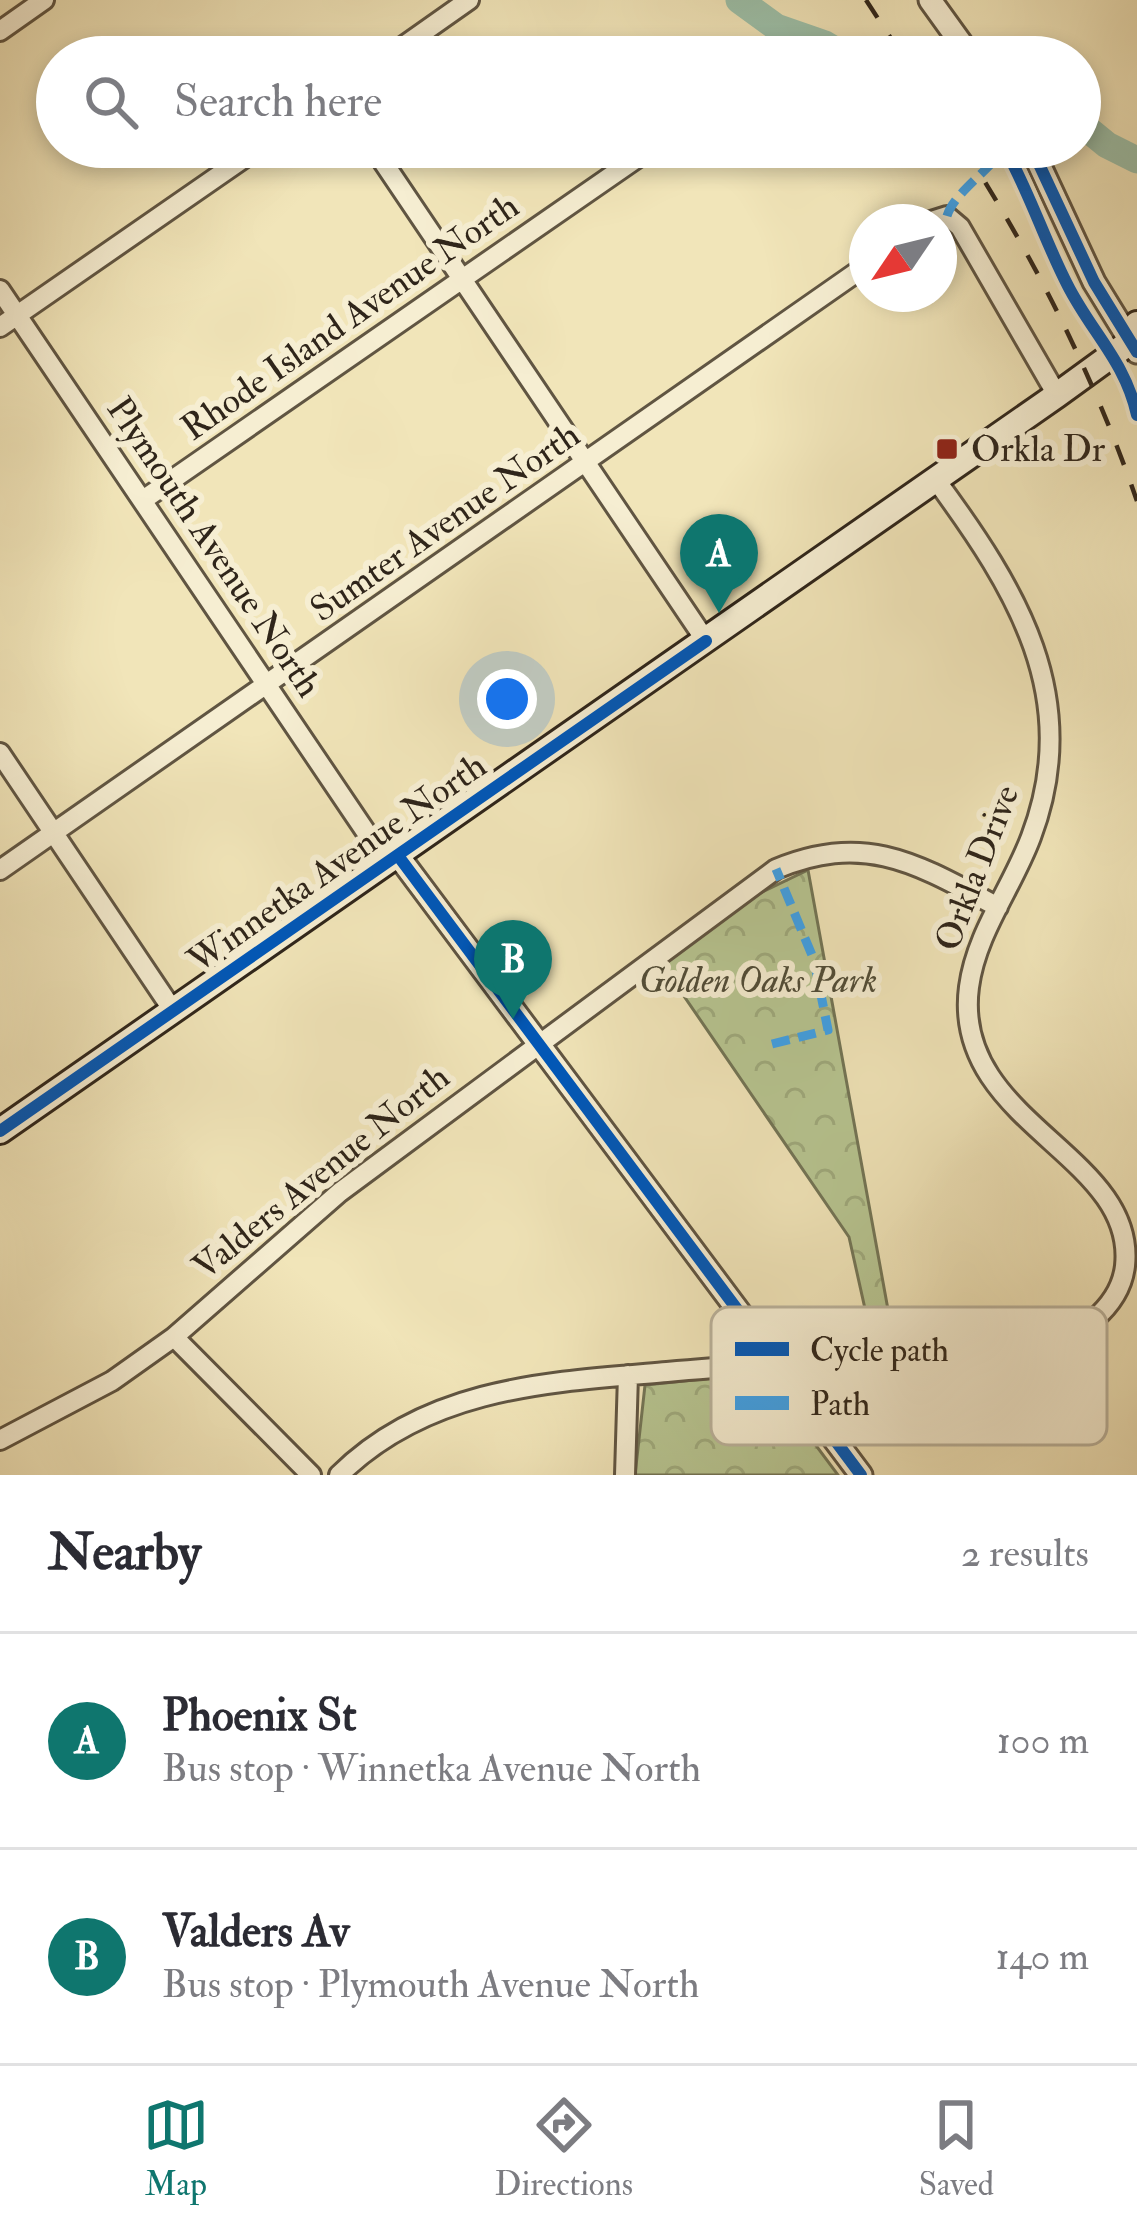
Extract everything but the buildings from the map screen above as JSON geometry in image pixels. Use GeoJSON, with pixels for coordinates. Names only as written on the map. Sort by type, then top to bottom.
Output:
{"type":"FeatureCollection","features":[{"type":"Feature","properties":{"kind":"main road","name":"Winnetka Avenue North"},"geometry":{"type":"LineString","coordinates":[[0,1131],[1135,340]]}},
{"type":"Feature","properties":{"kind":"street"},"geometry":{"type":"LineString","coordinates":[[0,32],[44,0]]}},
{"type":"Feature","properties":{"kind":"street"},"geometry":{"type":"LineString","coordinates":[[418,36],[469,0]]}},
{"type":"Feature","properties":{"kind":"street"},"geometry":{"type":"LineString","coordinates":[[930,0],[956,36]]}},
{"type":"Feature","properties":{"kind":"street"},"geometry":{"type":"LineString","coordinates":[[0,327],[230,168]]}},
{"type":"Feature","properties":{"kind":"street"},"geometry":{"type":"LineString","coordinates":[[387,168],[706,641]]}},
{"type":"Feature","properties":{"kind":"street","name":"Rhode Island Avenue North"},"geometry":{"type":"LineString","coordinates":[[143,500],[623,168]]}},
{"type":"Feature","properties":{"kind":"street"},"geometry":{"type":"LineString","coordinates":[[1041,168],[1086,267],[1135,340]]}},
{"type":"Feature","properties":{"kind":"street"},"geometry":{"type":"LineString","coordinates":[[957,226],[1057,395]]}},
{"type":"Feature","properties":{"kind":"street","name":"Sumter Avenue North"},"geometry":{"type":"LineString","coordinates":[[0,871],[849,279]]}},
{"type":"Feature","properties":{"kind":"street","name":"Plymouth Avenue North"},"geometry":{"type":"LineString","coordinates":[[0,290],[372,841]]}},
{"type":"Feature","properties":{"kind":"street","name":"Orkla Drive"},"geometry":{"type":"LineString","coordinates":[[936,479],[1014,596],[1031,633],[1048,715],[1043,798],[1030,839],[972,966],[969,1024],[988,1076],[1006,1100],[1110,1202],[1120,1224],[1125,1270],[1103,1307]]}},
{"type":"Feature","properties":{"kind":"street"},"geometry":{"type":"LineString","coordinates":[[0,753],[174,1012]]}},
{"type":"Feature","properties":{"kind":"street","name":"Valders Avenue North"},"geometry":{"type":"LineString","coordinates":[[0,1441],[112,1381],[174,1336],[290,1232],[750,885],[806,856],[836,851],[899,858],[998,907]]}},
{"type":"Feature","properties":{"kind":"street"},"geometry":{"type":"LineString","coordinates":[[398,857],[736,1307]]}},
{"type":"Feature","properties":{"kind":"street"},"geometry":{"type":"LineString","coordinates":[[174,1336],[311,1475]]}},
{"type":"Feature","properties":{"kind":"street","name":"Orkla Drive"},"geometry":{"type":"LineString","coordinates":[[338,1475],[376,1442],[466,1399],[556,1380],[711,1368]]}},
{"type":"Feature","properties":{"kind":"street"},"geometry":{"type":"LineString","coordinates":[[625,1475],[628,1375]]}},
{"type":"Feature","properties":{"kind":"street"},"geometry":{"type":"LineString","coordinates":[[839,1445],[862,1475]]}},
{"type":"Feature","properties":{"kind":"green space","name":"Golden Oaks Park"},"geometry":{"type":"Polygon","coordinates":[[[808,870],[888,1307],[865,1307],[849,1237],[662,964],[752,897],[808,870]]]}},
{"type":"Feature","properties":{"kind":"green space"},"geometry":{"type":"Polygon","coordinates":[[[711,1378],[711,1445],[816,1445],[838,1475],[635,1475],[645,1385],[711,1378]]]}},
{"type":"Feature","properties":{"kind":"waterway"},"geometry":{"type":"LineString","coordinates":[[739,0],[776,27],[802,36]]}},
{"type":"Feature","properties":{"kind":"waterway"},"geometry":{"type":"LineString","coordinates":[[1101,140],[1137,160]]}},
{"type":"Feature","properties":{"kind":"railway"},"geometry":{"type":"LineString","coordinates":[[866,0],[889,36]]}},
{"type":"Feature","properties":{"kind":"railway"},"geometry":{"type":"LineString","coordinates":[[976,168],[1060,318],[1137,501]]}},
{"type":"Feature","properties":{"kind":"marked path"},"geometry":{"type":"LineString","coordinates":[[953,204],[987,168]]}},
{"type":"Feature","properties":{"kind":"marked path"},"geometry":{"type":"LineString","coordinates":[[772,1044],[828,1030],[814,960],[776,869]]}},
{"type":"Feature","properties":{"kind":"cycle path"},"geometry":{"type":"LineString","coordinates":[[1014,168],[1067,284],[1116,362],[1137,415]]}},
{"type":"Feature","properties":{"kind":"cycle path"},"geometry":{"type":"LineString","coordinates":[[1041,168],[1094,282],[1137,352]]}},
{"type":"Feature","properties":{"kind":"cycle path"},"geometry":{"type":"LineString","coordinates":[[0,1131],[706,641]]}},
{"type":"Feature","properties":{"kind":"cycle path"},"geometry":{"type":"LineString","coordinates":[[399,857],[735,1307]]}},
{"type":"Feature","properties":{"kind":"cycle path"},"geometry":{"type":"LineString","coordinates":[[839,1445],[861,1475]]}},
{"type":"Feature","properties":{"kind":"place","name":"Orkla Dr"},"geometry":{"type":"Point","coordinates":[947,449]}},
{"type":"Feature","properties":{"kind":"place","name":"Phoenix St"},"geometry":{"type":"Point","coordinates":[719,613]}},
{"type":"Feature","properties":{"kind":"place","name":"Valders Av"},"geometry":{"type":"Point","coordinates":[513,1019]}}]}
